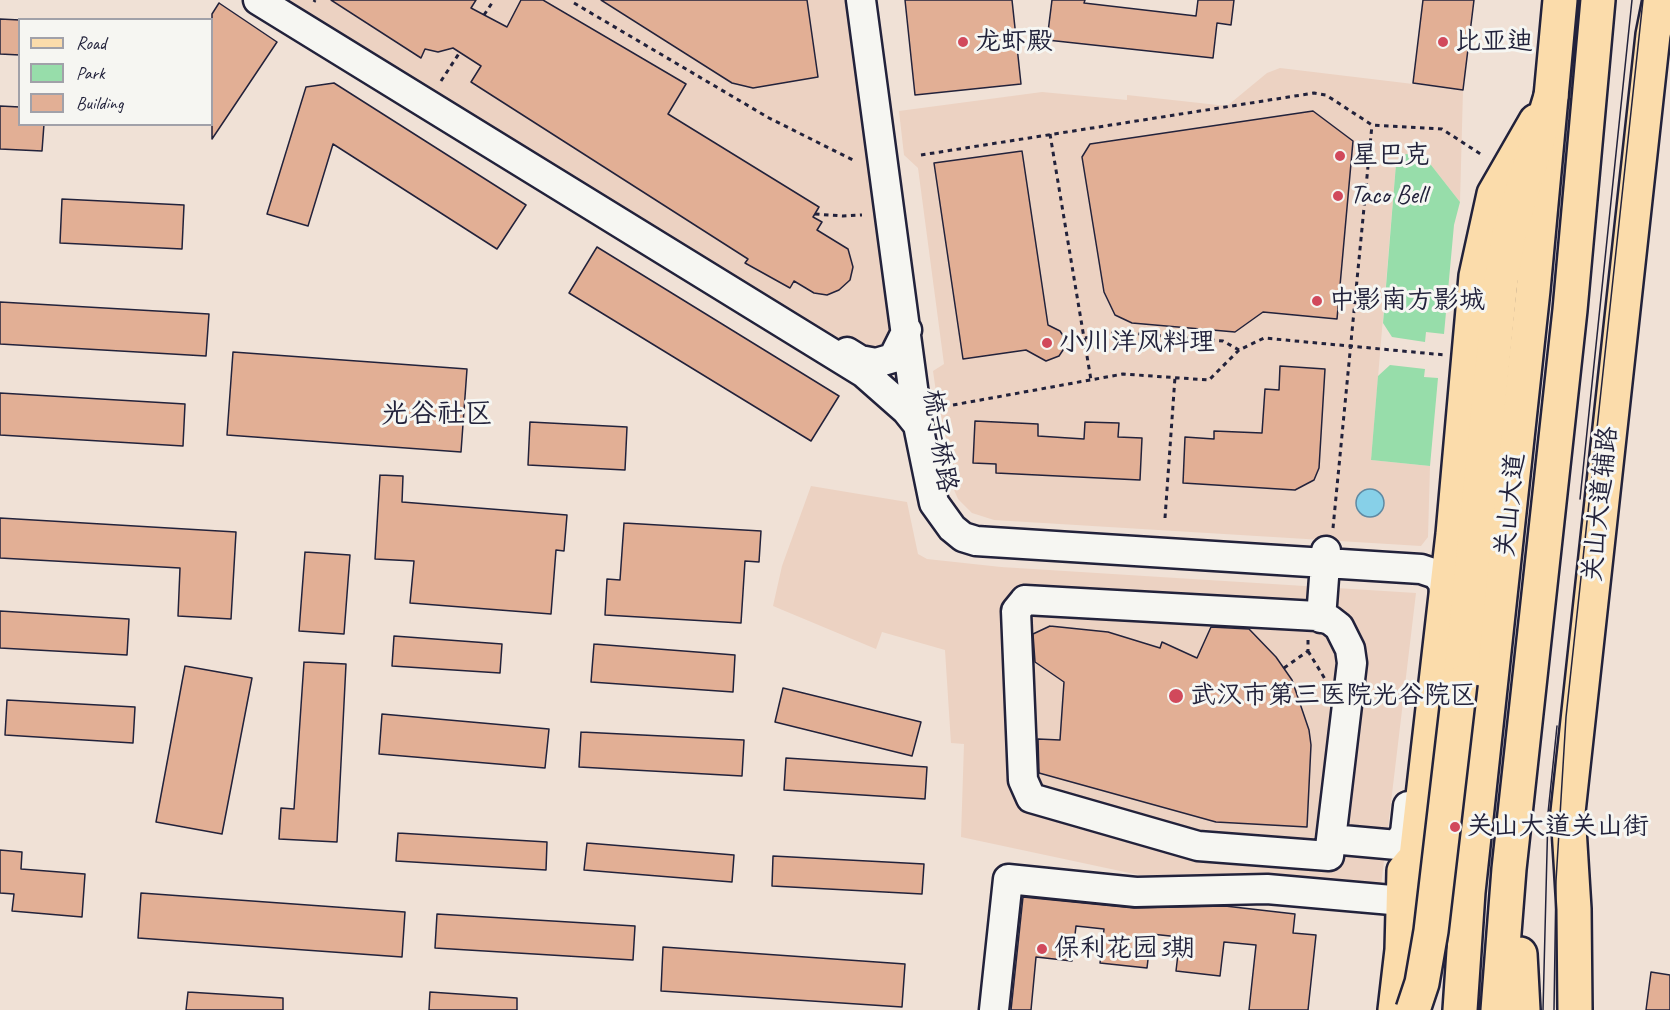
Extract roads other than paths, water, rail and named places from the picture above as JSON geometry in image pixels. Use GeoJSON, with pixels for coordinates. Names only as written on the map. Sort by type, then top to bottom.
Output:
{"type":"FeatureCollection","features":[{"type":"Feature","properties":{"kind":"main road","name":"关山大道"},"geometry":{"type":"LineString","coordinates":[[1460,1010],[1471,863],[1506,559],[1560,0]]}},
{"type":"Feature","properties":{"kind":"main road","name":"关山大道"},"geometry":{"type":"LineString","coordinates":[[1498,1010],[1509,869],[1569,322],[1598,0]]}},
{"type":"Feature","properties":{"kind":"main road","name":"关山大道辅路"},"geometry":{"type":"LineString","coordinates":[[1575,1010],[1568,812],[1650,58],[1660,0]]}},
{"type":"Feature","properties":{"kind":"main road"},"geometry":{"type":"LineString","coordinates":[[1395,1010],[1408,876],[1478,265],[1494,194],[1551,96]]}},
{"type":"Feature","properties":{"kind":"main road"},"geometry":{"type":"LineString","coordinates":[[1413,1010],[1422,983],[1431,931],[1460,683],[1501,281],[1509,234],[1551,96]]}},
{"type":"Feature","properties":{"kind":"main road"},"geometry":{"type":"LineString","coordinates":[[1408,876],[1471,863]]}},
{"type":"Feature","properties":{"kind":"main road"},"geometry":{"type":"LineString","coordinates":[[1509,869],[1522,967],[1523,1010]]}},
{"type":"Feature","properties":{"kind":"main road"},"geometry":{"type":"LineString","coordinates":[[1401,950],[1464,963],[1453,1010]]}},
{"type":"Feature","properties":{"kind":"street"},"geometry":{"type":"LineString","coordinates":[[258,0],[864,373],[906,410],[918,425]]}},
{"type":"Feature","properties":{"kind":"street"},"geometry":{"type":"LineString","coordinates":[[279,0],[860,360],[876,363],[893,358],[907,330]]}},
{"type":"Feature","properties":{"kind":"street","name":"梳子桥路"},"geometry":{"type":"LineString","coordinates":[[861,0],[880,159],[887,186],[918,425],[934,503],[943,517],[963,537],[993,542],[1321,551]]}},
{"type":"Feature","properties":{"kind":"street","name":"梳子桥路"},"geometry":{"type":"LineString","coordinates":[[872,0],[893,157],[902,184],[939,458],[940,482],[948,504],[967,523],[990,531],[1321,551]]}},
{"type":"Feature","properties":{"kind":"street"},"geometry":{"type":"LineString","coordinates":[[1315,617],[1321,551],[1421,569],[1443,565],[1405,833],[1397,845],[1330,848],[1186,844],[1031,798],[1023,780],[1016,611],[1024,600],[1315,617],[1339,627],[1350,649],[1352,663],[1330,848]]}},
{"type":"Feature","properties":{"kind":"street"},"geometry":{"type":"LineString","coordinates":[[1330,848],[1398,863],[1408,876]]}},
{"type":"Feature","properties":{"kind":"street"},"geometry":{"type":"LineString","coordinates":[[994,1010],[1008,879],[1136,892],[1267,889],[1408,876]]}},
{"type":"Feature","properties":{"kind":"water"},"geometry":{"type":"Polygon","coordinates":[[[1370,489],[1380,493],[1384,503],[1380,513],[1370,517],[1360,513],[1356,503],[1360,493],[1370,489]]]}},
{"type":"Feature","properties":{"kind":"tram line"},"geometry":{"type":"LineString","coordinates":[[1580,499],[1632,0]]}},
{"type":"Feature","properties":{"kind":"tram line"},"geometry":{"type":"LineString","coordinates":[[1554,1010],[1556,881],[1566,717],[1643,0]]}},
{"type":"Feature","properties":{"kind":"tram line"},"geometry":{"type":"LineString","coordinates":[[1543,1010],[1548,813],[1557,726]]}},
{"type":"Feature","properties":{"kind":"place","name":"龙虾殿"},"geometry":{"type":"Point","coordinates":[963,42]}},
{"type":"Feature","properties":{"kind":"place","name":"比亚迪"},"geometry":{"type":"Point","coordinates":[1443,42]}},
{"type":"Feature","properties":{"kind":"place","name":"星巴克"},"geometry":{"type":"Point","coordinates":[1340,156]}},
{"type":"Feature","properties":{"kind":"place","name":"Taco Bell"},"geometry":{"type":"Point","coordinates":[1338,196]}},
{"type":"Feature","properties":{"kind":"place","name":"中影南方影城"},"geometry":{"type":"Point","coordinates":[1317,301]}},
{"type":"Feature","properties":{"kind":"place","name":"小川洋风料理"},"geometry":{"type":"Point","coordinates":[1047,343]}},
{"type":"Feature","properties":{"kind":"place","name":"武汉市第三医院光谷院区"},"geometry":{"type":"Point","coordinates":[1176,696]}},
{"type":"Feature","properties":{"kind":"place","name":"关山大道关山街"},"geometry":{"type":"Point","coordinates":[1455,827]}},
{"type":"Feature","properties":{"kind":"place","name":"保利花园3期"},"geometry":{"type":"Point","coordinates":[1042,949]}},
{"type":"Feature","properties":{"kind":"district","name":"光谷社区"},"geometry":{"type":"Point","coordinates":[437,415]}}]}
